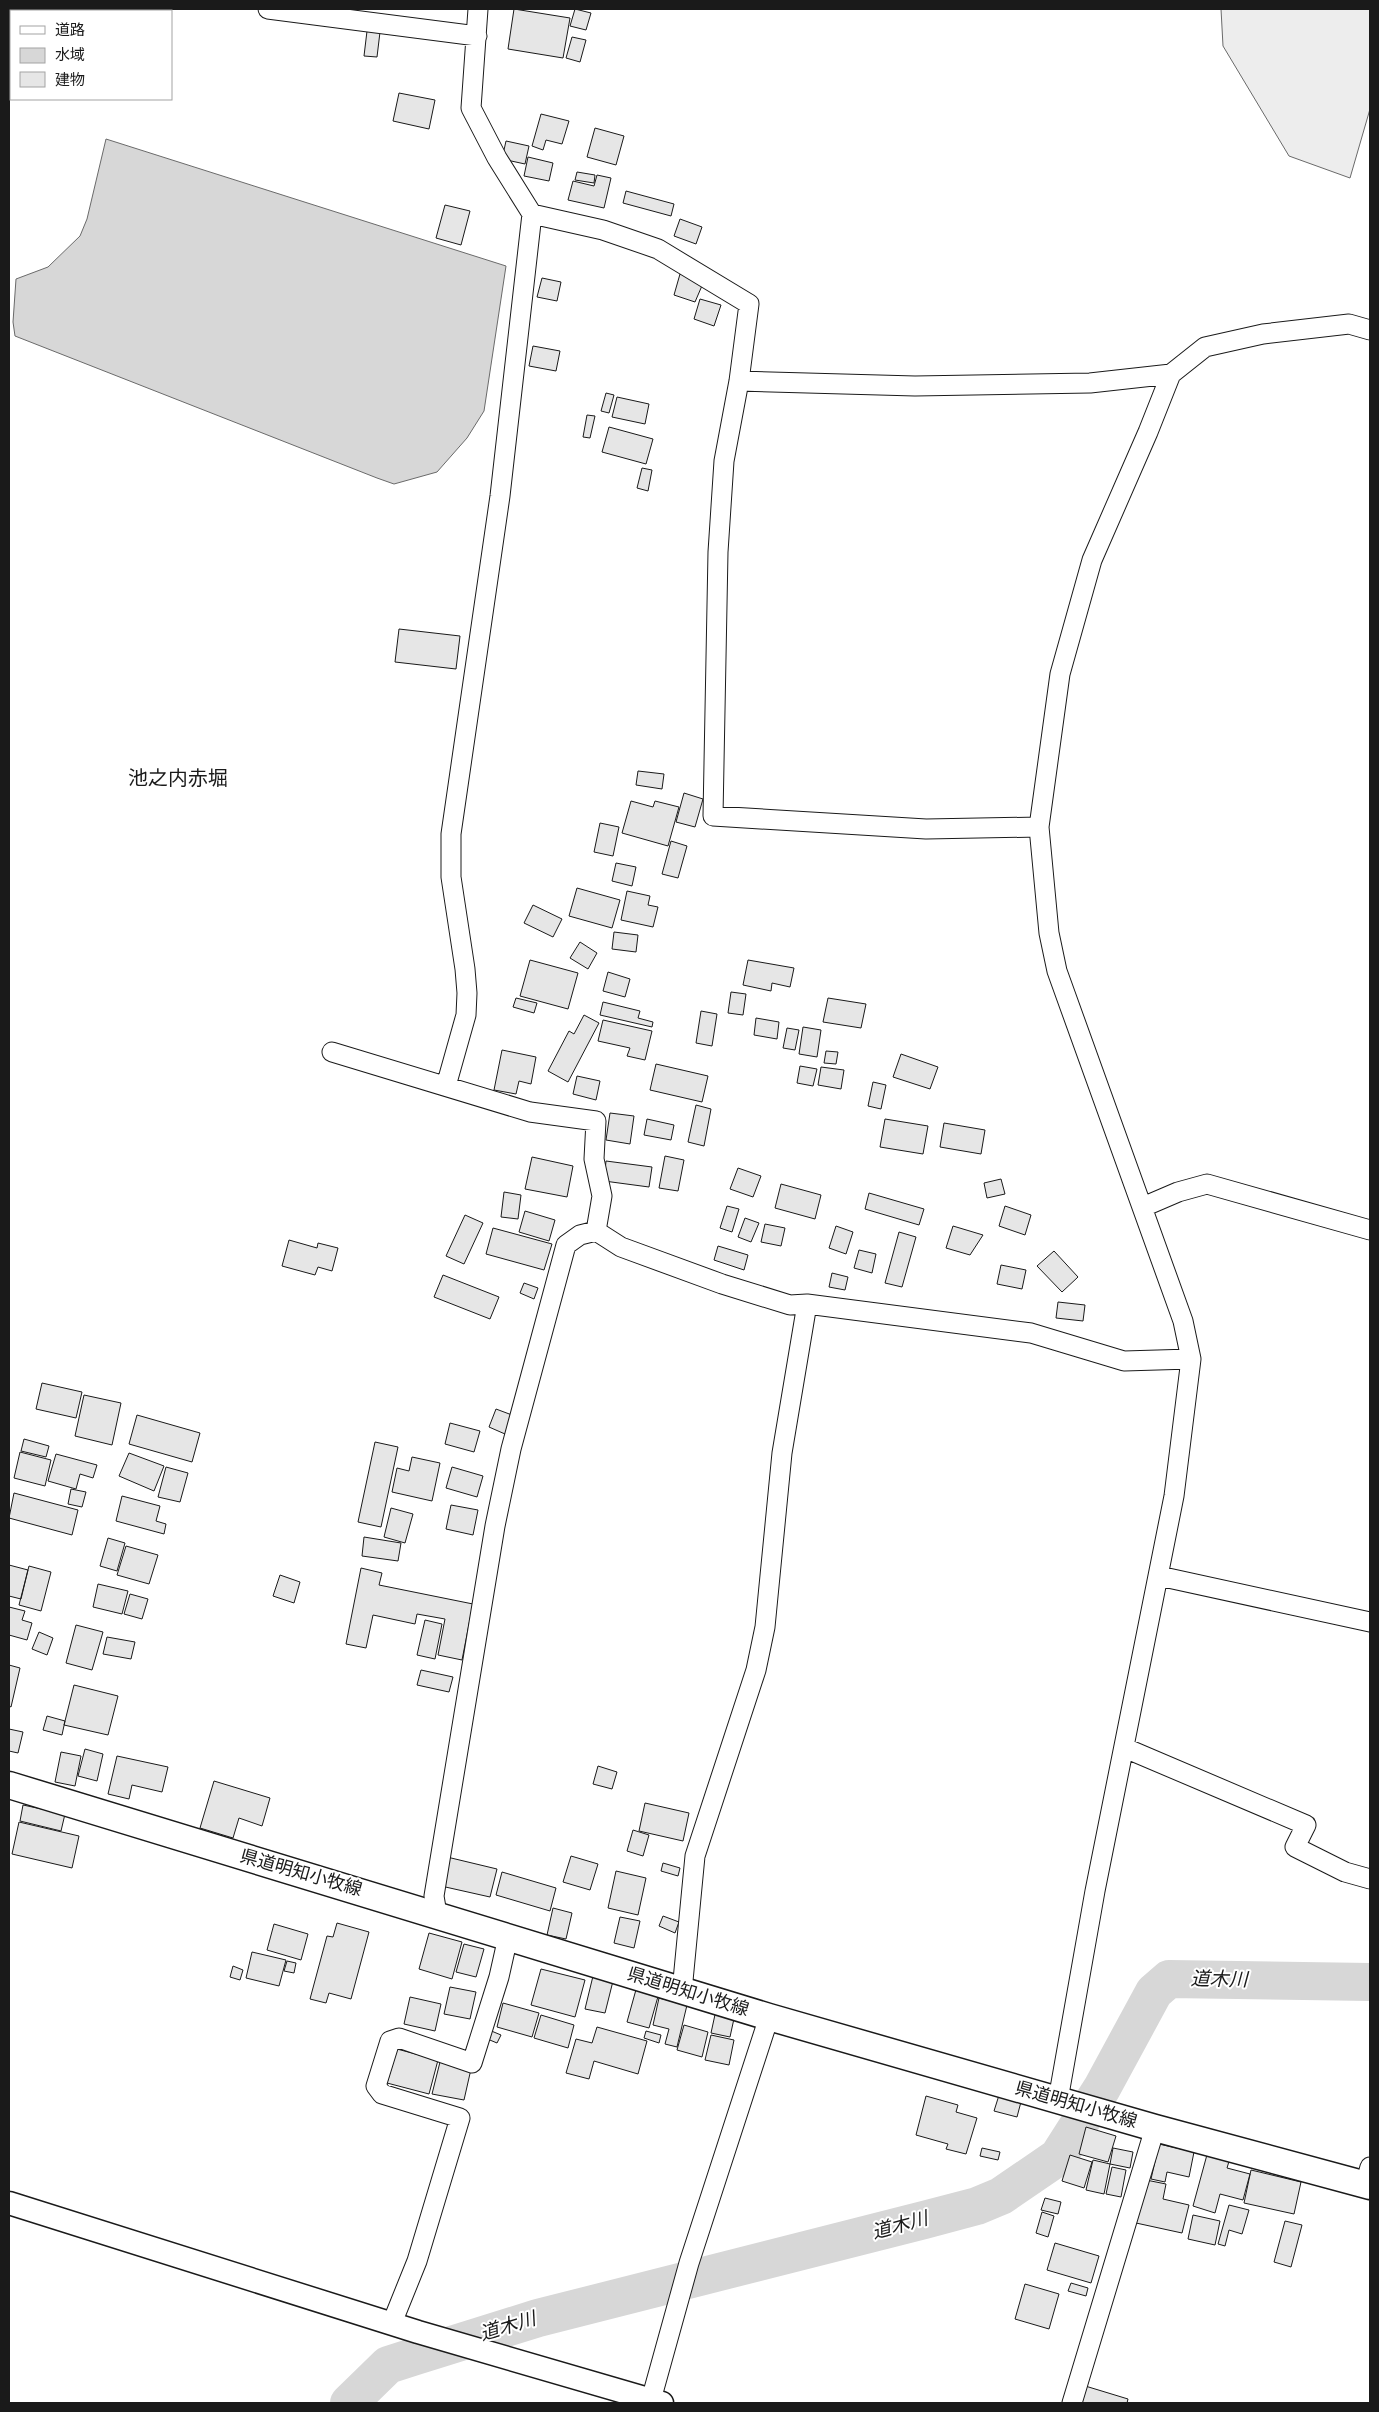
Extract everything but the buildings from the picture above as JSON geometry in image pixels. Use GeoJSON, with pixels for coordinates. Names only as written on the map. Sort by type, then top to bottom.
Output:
{"type":"FeatureCollection","features":[{"type":"Feature","properties":{"kind":"main road","name":"県道明知小牧線"},"geometry":{"type":"LineString","coordinates":[[9,1785],[770,2017],[1155,2128],[1369,2179]]}},
{"type":"Feature","properties":{"kind":"street"},"geometry":{"type":"LineString","coordinates":[[268,9],[477,36]]}},
{"type":"Feature","properties":{"kind":"street"},"geometry":{"type":"LineString","coordinates":[[446,1086],[466,1015],[467,993],[451,877],[451,834],[500,496],[532,214],[497,158],[471,108],[478,9]]}},
{"type":"Feature","properties":{"kind":"street"},"geometry":{"type":"LineString","coordinates":[[532,214],[603,230],[658,249],[749,304],[739,381],[724,461],[720,534],[713,816],[926,829],[1038,827]]}},
{"type":"Feature","properties":{"kind":"street"},"geometry":{"type":"LineString","coordinates":[[1079,2106],[1095,1891],[1159,1576],[1175,1486],[1191,1359],[1183,1321],[1057,971],[1049,933],[1038,827],[1060,674],[1092,560],[1148,432],[1171,374],[1205,347],[1263,334],[1349,324],[1370,330]]}},
{"type":"Feature","properties":{"kind":"street"},"geometry":{"type":"LineString","coordinates":[[739,381],[915,386],[1090,383],[1171,374]]}},
{"type":"Feature","properties":{"kind":"street"},"geometry":{"type":"LineString","coordinates":[[332,1052],[530,1112],[596,1121],[594,1158],[602,1196],[596,1231]]}},
{"type":"Feature","properties":{"kind":"street"},"geometry":{"type":"LineString","coordinates":[[1143,1207],[1178,1192],[1207,1184],[1370,1230]]}},
{"type":"Feature","properties":{"kind":"street"},"geometry":{"type":"LineString","coordinates":[[437,1914],[434,1896],[495,1526],[511,1449],[566,1245],[580,1235],[596,1231],[621,1247],[722,1284],[790,1305],[807,1304],[1031,1333],[1124,1361],[1191,1359]]}},
{"type":"Feature","properties":{"kind":"street"},"geometry":{"type":"LineString","coordinates":[[682,1990],[695,1856],[756,1670],[765,1627],[782,1453],[807,1304]]}},
{"type":"Feature","properties":{"kind":"street"},"geometry":{"type":"LineString","coordinates":[[1159,1576],[1370,1622]]}},
{"type":"Feature","properties":{"kind":"street"},"geometry":{"type":"LineString","coordinates":[[1125,1748],[1306,1825],[1296,1847],[1345,1872],[1370,1879]]}},
{"type":"Feature","properties":{"kind":"street"},"geometry":{"type":"LineString","coordinates":[[392,2323],[417,2261],[460,2118],[382,2094],[376,2086],[390,2041],[399,2038],[472,2063],[499,1977],[508,1937]]}},
{"type":"Feature","properties":{"kind":"street"},"geometry":{"type":"LineString","coordinates":[[9,2203],[418,2332],[656,2402],[678,2300],[770,2017]]}},
{"type":"Feature","properties":{"kind":"street"},"geometry":{"type":"LineString","coordinates":[[1072,2403],[1155,2128]]}},
{"type":"Feature","properties":{"kind":"shaded area"},"geometry":{"type":"Polygon","coordinates":[[[1221,9],[1370,9],[1370,109],[1350,178],[1289,156],[1223,46],[1221,9]]]}},
{"type":"Feature","properties":{"kind":"water"},"geometry":{"type":"Polygon","coordinates":[[[106,139],[506,266],[484,411],[467,438],[437,472],[394,484],[15,336],[13,322],[16,279],[48,267],[80,236],[87,219],[106,139]]]}},
{"type":"Feature","properties":{"kind":"waterway","name":"道木川"},"geometry":{"type":"LineString","coordinates":[[349,2403],[388,2365],[416,2356],[538,2318],[924,2220],[977,2206],[1001,2196],[1058,2157],[1102,2088],[1154,1992],[1169,1979],[1370,1982]]}},
{"type":"Feature","properties":{"kind":"district","name":"池之内赤堀"},"geometry":{"type":"Point","coordinates":[178,779]}}]}
